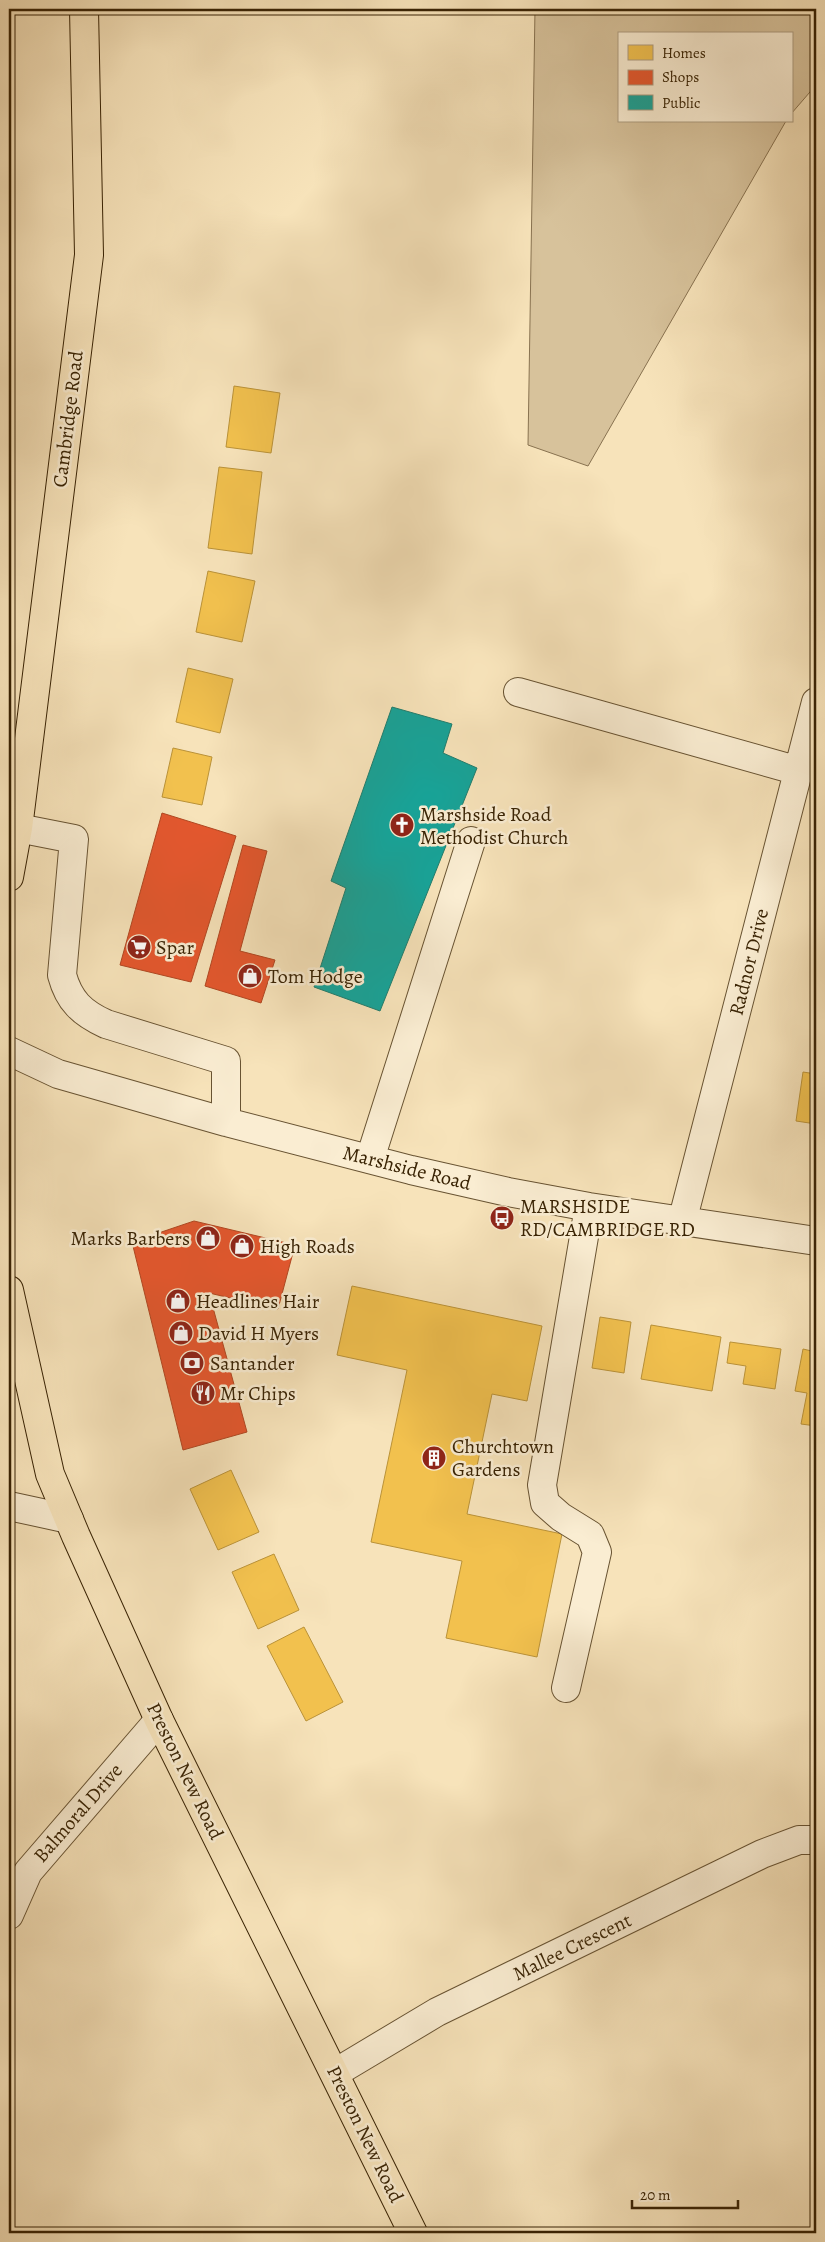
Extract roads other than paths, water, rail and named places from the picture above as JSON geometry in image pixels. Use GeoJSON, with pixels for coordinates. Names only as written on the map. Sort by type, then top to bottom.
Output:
{"type":"FeatureCollection","features":[{"type":"Feature","properties":{"kind":"highway","name":"Cambridge Road"},"geometry":{"type":"LineString","coordinates":[[18,828],[88,255],[84,9]]}},
{"type":"Feature","properties":{"kind":"highway"},"geometry":{"type":"LineString","coordinates":[[9,877],[18,828]]}},
{"type":"Feature","properties":{"kind":"highway","name":"Preston New Road"},"geometry":{"type":"LineString","coordinates":[[9,1290],[50,1474],[69,1519],[159,1720],[335,2073],[412,2233]]}},
{"type":"Feature","properties":{"kind":"street"},"geometry":{"type":"LineString","coordinates":[[518,692],[799,771]]}},
{"type":"Feature","properties":{"kind":"street","name":"Radnor Drive"},"geometry":{"type":"LineString","coordinates":[[682,1222],[816,702]]}},
{"type":"Feature","properties":{"kind":"street"},"geometry":{"type":"LineString","coordinates":[[18,828],[74,839],[62,975],[66,990],[76,1006],[90,1017],[106,1024],[226,1061],[226,1122]]}},
{"type":"Feature","properties":{"kind":"street"},"geometry":{"type":"LineString","coordinates":[[370,1160],[471,841]]}},
{"type":"Feature","properties":{"kind":"street","name":"Marshside Road"},"geometry":{"type":"LineString","coordinates":[[9,1051],[58,1074],[226,1122],[370,1160],[508,1192],[589,1207],[816,1241]]}},
{"type":"Feature","properties":{"kind":"street"},"geometry":{"type":"LineString","coordinates":[[566,1688],[597,1552],[590,1535],[544,1504],[542,1485],[589,1207]]}},
{"type":"Feature","properties":{"kind":"street"},"geometry":{"type":"LineString","coordinates":[[9,1506],[69,1519]]}},
{"type":"Feature","properties":{"kind":"street","name":"Balmoral Drive"},"geometry":{"type":"LineString","coordinates":[[9,1915],[28,1872],[159,1720]]}},
{"type":"Feature","properties":{"kind":"street","name":"Mallee Crescent"},"geometry":{"type":"LineString","coordinates":[[335,2073],[437,2012],[762,1854],[799,1840],[816,1840]]}},
{"type":"Feature","properties":{"kind":"place","name":"Marshside Road Methodist Church"},"geometry":{"type":"Point","coordinates":[402,825]}},
{"type":"Feature","properties":{"kind":"place","name":"Spar"},"geometry":{"type":"Point","coordinates":[139,947]}},
{"type":"Feature","properties":{"kind":"place","name":"Tom Hodge"},"geometry":{"type":"Point","coordinates":[250,976]}},
{"type":"Feature","properties":{"kind":"place","name":"MARSHSIDE RD/CAMBRIDGE RD"},"geometry":{"type":"Point","coordinates":[502,1218]}},
{"type":"Feature","properties":{"kind":"place","name":"Marks Barbers"},"geometry":{"type":"Point","coordinates":[208,1238]}},
{"type":"Feature","properties":{"kind":"place","name":"High Roads"},"geometry":{"type":"Point","coordinates":[242,1246]}},
{"type":"Feature","properties":{"kind":"place","name":"Headlines Hair"},"geometry":{"type":"Point","coordinates":[178,1301]}},
{"type":"Feature","properties":{"kind":"place","name":"David H Myers"},"geometry":{"type":"Point","coordinates":[181,1333]}},
{"type":"Feature","properties":{"kind":"place","name":"Santander"},"geometry":{"type":"Point","coordinates":[192,1363]}},
{"type":"Feature","properties":{"kind":"place","name":"Mr Chips"},"geometry":{"type":"Point","coordinates":[203,1393]}},
{"type":"Feature","properties":{"kind":"place","name":"Churchtown Gardens"},"geometry":{"type":"Point","coordinates":[434,1458]}}]}
